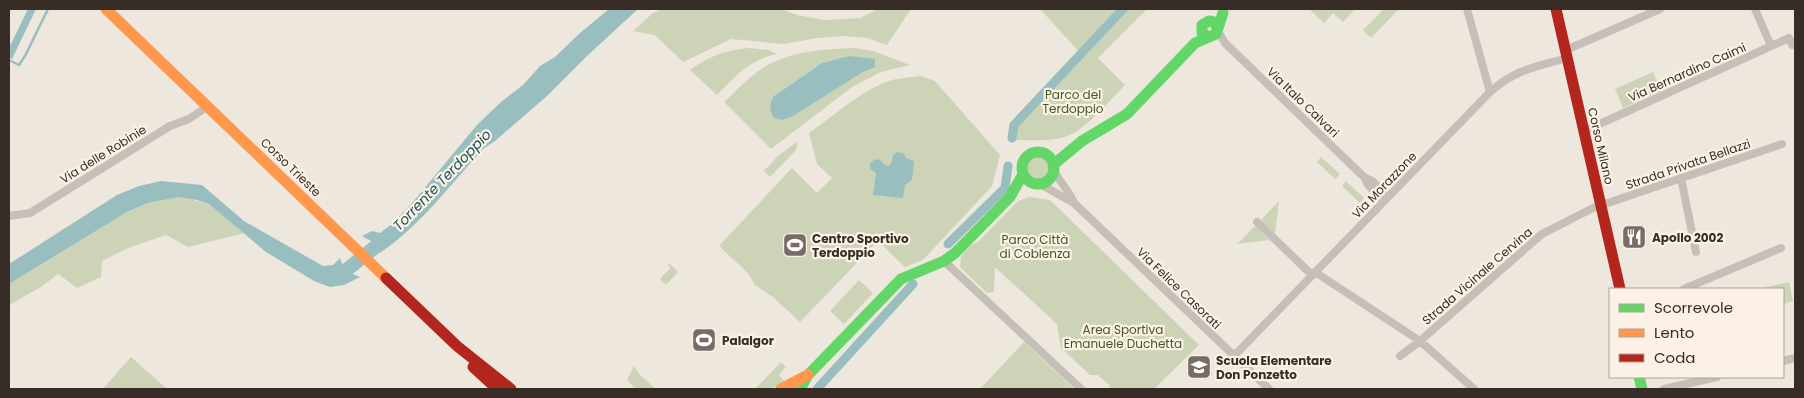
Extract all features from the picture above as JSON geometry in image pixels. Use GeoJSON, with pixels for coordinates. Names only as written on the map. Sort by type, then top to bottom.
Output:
{"type":"FeatureCollection","features":[{"type":"Feature","properties":{"kind":"main road","name":"Corso Trieste"},"geometry":{"type":"LineString","coordinates":[[106,9],[457,346],[511,389]]}},
{"type":"Feature","properties":{"kind":"main road","name":"Corso Milano"},"geometry":{"type":"LineString","coordinates":[[1556,9],[1620,288]]}},
{"type":"Feature","properties":{"kind":"main road"},"geometry":{"type":"LineString","coordinates":[[1010,197],[1049,180],[1052,164],[1076,146],[1127,114],[1211,30],[1225,11]]}},
{"type":"Feature","properties":{"kind":"main road"},"geometry":{"type":"LineString","coordinates":[[800,389],[808,376],[901,279],[944,261],[955,253],[1010,197],[1020,182],[1023,174],[1022,164],[1028,155],[1038,152],[1052,164]]}},
{"type":"Feature","properties":{"kind":"main road"},"geometry":{"type":"LineString","coordinates":[[1023,174],[1029,182],[1037,184]]}},
{"type":"Feature","properties":{"kind":"main road","name":"Corso Trieste"},"geometry":{"type":"LineString","coordinates":[[457,346],[470,364],[497,389]]}},
{"type":"Feature","properties":{"kind":"main road"},"geometry":{"type":"LineString","coordinates":[[781,389],[808,376]]}},
{"type":"Feature","properties":{"kind":"street"},"geometry":{"type":"LineString","coordinates":[[1468,9],[1490,92]]}},
{"type":"Feature","properties":{"kind":"street","name":"Via Morazzone"},"geometry":{"type":"LineString","coordinates":[[1234,356],[1386,198],[1504,80],[1518,72],[1566,54],[1660,9]]}},
{"type":"Feature","properties":{"kind":"street"},"geometry":{"type":"LineString","coordinates":[[1755,9],[1771,46]]}},
{"type":"Feature","properties":{"kind":"street","name":"Via Italo Calvari"},"geometry":{"type":"LineString","coordinates":[[1211,30],[1365,178],[1368,185],[1386,198]]}},
{"type":"Feature","properties":{"kind":"street","name":"Via Bernardino Caimi"},"geometry":{"type":"LineString","coordinates":[[1584,131],[1789,38],[1792,45],[1795,43]]}},
{"type":"Feature","properties":{"kind":"street","name":"Via delle Robinie"},"geometry":{"type":"LineString","coordinates":[[9,216],[30,213],[170,126],[189,119],[208,106]]}},
{"type":"Feature","properties":{"kind":"street","name":"Strada Privata Bellazzi"},"geometry":{"type":"LineString","coordinates":[[1601,206],[1782,144]]}},
{"type":"Feature","properties":{"kind":"street"},"geometry":{"type":"LineString","coordinates":[[1052,164],[1058,180],[1072,196],[1074,203]]}},
{"type":"Feature","properties":{"kind":"street"},"geometry":{"type":"LineString","coordinates":[[1681,178],[1696,252]]}},
{"type":"Feature","properties":{"kind":"street"},"geometry":{"type":"LineString","coordinates":[[1037,184],[1074,203]]}},
{"type":"Feature","properties":{"kind":"street","name":"Via Felice Casorati"},"geometry":{"type":"LineString","coordinates":[[1074,203],[1269,389]]}},
{"type":"Feature","properties":{"kind":"street","name":"Strada Vicinale Cervina"},"geometry":{"type":"LineString","coordinates":[[1400,356],[1420,341],[1542,234],[1593,208],[1601,206]]}},
{"type":"Feature","properties":{"kind":"street"},"geometry":{"type":"LineString","coordinates":[[1257,222],[1314,273],[1420,341],[1474,389]]}},
{"type":"Feature","properties":{"kind":"street"},"geometry":{"type":"LineString","coordinates":[[1686,288],[1781,248]]}},
{"type":"Feature","properties":{"kind":"street"},"geometry":{"type":"LineString","coordinates":[[944,261],[1081,389]]}},
{"type":"Feature","properties":{"kind":"street"},"geometry":{"type":"LineString","coordinates":[[1664,389],[1713,378]]}},
{"type":"Feature","properties":{"kind":"green space"},"geometry":{"type":"Polygon","coordinates":[[[662,9],[781,9],[797,15],[824,20],[860,18],[878,9],[911,9],[887,45],[867,38],[844,36],[817,38],[784,44],[731,39],[683,62],[655,35],[633,31],[653,13],[662,9]]]}},
{"type":"Feature","properties":{"kind":"green space","name":"Parco del Terdoppio"},"geometry":{"type":"Polygon","coordinates":[[[1040,9],[1147,9],[1098,58],[1125,85],[1098,114],[1074,133],[1061,138],[1014,140],[1018,121],[1083,56],[1040,9]]]}},
{"type":"Feature","properties":{"kind":"green space"},"geometry":{"type":"Polygon","coordinates":[[[1309,9],[1355,9],[1343,22],[1333,13],[1324,23],[1309,9]]]}},
{"type":"Feature","properties":{"kind":"green space"},"geometry":{"type":"Polygon","coordinates":[[[1384,9],[1399,9],[1371,38],[1363,30],[1384,9]]]}},
{"type":"Feature","properties":{"kind":"green space"},"geometry":{"type":"Polygon","coordinates":[[[749,48],[769,50],[777,54],[758,60],[737,75],[717,95],[690,70],[718,54],[749,48]]]}},
{"type":"Feature","properties":{"kind":"green space"},"geometry":{"type":"Polygon","coordinates":[[[855,48],[873,51],[910,65],[881,72],[852,87],[771,149],[724,102],[752,76],[775,62],[800,53],[855,48]],[[849,56],[822,63],[774,96],[861,73],[875,67],[849,56]]]}},
{"type":"Feature","properties":{"kind":"green space"},"geometry":{"type":"Polygon","coordinates":[[[1653,72],[1661,91],[1623,108],[1615,89],[1653,72]]]}},
{"type":"Feature","properties":{"kind":"green space"},"geometry":{"type":"Polygon","coordinates":[[[920,76],[935,81],[1000,155],[992,186],[923,260],[905,267],[878,241],[800,322],[773,297],[755,285],[748,273],[719,246],[792,168],[817,193],[832,178],[817,164],[809,133],[852,101],[879,85],[894,80],[920,76]]]}},
{"type":"Feature","properties":{"kind":"green space"},"geometry":{"type":"Polygon","coordinates":[[[798,141],[796,150],[770,177],[764,171],[778,156],[798,141]]]}},
{"type":"Feature","properties":{"kind":"green space"},"geometry":{"type":"Polygon","coordinates":[[[1037,156],[1046,159],[1049,168],[1046,177],[1037,180],[1028,177],[1025,168],[1028,159],[1037,156]]]}},
{"type":"Feature","properties":{"kind":"green space"},"geometry":{"type":"Polygon","coordinates":[[[1321,157],[1340,174],[1335,179],[1317,162],[1321,157]]]}},
{"type":"Feature","properties":{"kind":"green space"},"geometry":{"type":"Polygon","coordinates":[[[1346,181],[1364,198],[1360,203],[1342,186],[1346,181]]]}},
{"type":"Feature","properties":{"kind":"green space"},"geometry":{"type":"Polygon","coordinates":[[[178,196],[209,204],[245,233],[188,247],[166,235],[128,248],[102,261],[101,277],[77,288],[58,274],[41,287],[9,305],[9,284],[127,212],[148,203],[178,196]]]}},
{"type":"Feature","properties":{"kind":"green space"},"geometry":{"type":"Polygon","coordinates":[[[1029,197],[1050,200],[1199,345],[1154,389],[1109,389],[1110,386],[1098,375],[1090,375],[1061,348],[1057,324],[995,267],[994,292],[987,293],[960,267],[961,256],[970,246],[979,241],[1018,201],[1029,197]]]}},
{"type":"Feature","properties":{"kind":"green space"},"geometry":{"type":"Polygon","coordinates":[[[1279,201],[1275,234],[1261,220],[1279,201]]]}},
{"type":"Feature","properties":{"kind":"green space"},"geometry":{"type":"Polygon","coordinates":[[[1255,226],[1269,240],[1237,244],[1255,226]]]}},
{"type":"Feature","properties":{"kind":"green space"},"geometry":{"type":"Polygon","coordinates":[[[669,263],[678,272],[666,285],[660,279],[670,268],[669,263]]]}},
{"type":"Feature","properties":{"kind":"green space"},"geometry":{"type":"Polygon","coordinates":[[[859,280],[873,293],[844,324],[830,311],[859,280]]]}},
{"type":"Feature","properties":{"kind":"green space"},"geometry":{"type":"Polygon","coordinates":[[[1789,282],[1793,301],[1784,304],[1784,288],[1762,288],[1789,282]]]}},
{"type":"Feature","properties":{"kind":"green space"},"geometry":{"type":"Polygon","coordinates":[[[1024,342],[1074,389],[980,389],[1024,342]]]}},
{"type":"Feature","properties":{"kind":"green space"},"geometry":{"type":"Polygon","coordinates":[[[131,357],[167,389],[103,389],[131,357]]]}},
{"type":"Feature","properties":{"kind":"green space"},"geometry":{"type":"Polygon","coordinates":[[[781,362],[786,367],[779,375],[785,382],[770,389],[755,389],[781,362]]]}},
{"type":"Feature","properties":{"kind":"green space"},"geometry":{"type":"Polygon","coordinates":[[[634,366],[640,375],[656,389],[636,389],[627,380],[634,366]]]}},
{"type":"Feature","properties":{"kind":"water"},"geometry":{"type":"Polygon","coordinates":[[[28,9],[36,9],[12,59],[9,57],[9,48],[28,9]]]}},
{"type":"Feature","properties":{"kind":"water"},"geometry":{"type":"Polygon","coordinates":[[[609,9],[638,9],[547,96],[483,149],[422,217],[395,242],[380,253],[371,241],[362,236],[372,231],[380,233],[392,224],[413,202],[477,125],[501,102],[523,85],[540,66],[555,57],[609,9]]]}},
{"type":"Feature","properties":{"kind":"water"},"geometry":{"type":"Polygon","coordinates":[[[849,56],[875,59],[875,67],[861,73],[793,116],[782,120],[774,118],[770,107],[774,96],[822,63],[849,56]]]}},
{"type":"Feature","properties":{"kind":"water"},"geometry":{"type":"Polygon","coordinates":[[[897,152],[903,153],[906,158],[914,161],[912,180],[905,185],[903,198],[873,195],[876,173],[870,169],[870,163],[878,159],[885,165],[889,165],[893,155],[897,152]]]}},
{"type":"Feature","properties":{"kind":"water"},"geometry":{"type":"Polygon","coordinates":[[[161,181],[202,185],[244,221],[323,266],[333,265],[340,258],[347,270],[360,277],[344,285],[330,287],[314,281],[266,252],[209,204],[178,197],[148,203],[127,212],[9,284],[9,264],[117,195],[139,186],[161,181]]]}},
{"type":"Feature","properties":{"kind":"waterway"},"geometry":{"type":"LineString","coordinates":[[9,60],[19,65],[48,9]]}},
{"type":"Feature","properties":{"kind":"waterway"},"geometry":{"type":"LineString","coordinates":[[1012,138],[1014,125],[1123,9]]}},
{"type":"Feature","properties":{"kind":"waterway"},"geometry":{"type":"LineString","coordinates":[[948,244],[1005,188],[1008,166]]}},
{"type":"Feature","properties":{"kind":"waterway","name":"Torrente Terdoppio"},"geometry":{"type":"LineString","coordinates":[[330,275],[340,275],[389,236]]}},
{"type":"Feature","properties":{"kind":"waterway"},"geometry":{"type":"LineString","coordinates":[[817,389],[913,284]]}},
{"type":"Feature","properties":{"kind":"traffic: fast"},"geometry":{"type":"LineString","coordinates":[[1053,165],[1082,141],[1127,114],[1195,43],[1216,34],[1223,13]]}},
{"type":"Feature","properties":{"kind":"traffic: fast"},"geometry":{"type":"LineString","coordinates":[[1209,37],[1202,33],[1202,25],[1209,21],[1214,22],[1217,27]]}},
{"type":"Feature","properties":{"kind":"traffic: fast"},"geometry":{"type":"LineString","coordinates":[[1038,152],[1044,153],[1049,157],[1053,162],[1054,168],[1053,174],[1049,179],[1044,183],[1038,184],[1032,183],[1027,179],[1023,174],[1022,168],[1023,162],[1027,157],[1032,153],[1038,152]]}},
{"type":"Feature","properties":{"kind":"traffic: fast"},"geometry":{"type":"LineString","coordinates":[[800,389],[808,375],[901,279],[944,261],[955,253],[1010,197],[1023,174]]}},
{"type":"Feature","properties":{"kind":"traffic: fast"},"geometry":{"type":"LineString","coordinates":[[1639,378],[1642,389]]}},
{"type":"Feature","properties":{"kind":"traffic: slow"},"geometry":{"type":"LineString","coordinates":[[106,9],[386,278]]}},
{"type":"Feature","properties":{"kind":"traffic: slow"},"geometry":{"type":"LineString","coordinates":[[781,389],[808,375]]}},
{"type":"Feature","properties":{"kind":"traffic: jam"},"geometry":{"type":"LineString","coordinates":[[1556,9],[1620,288]]}},
{"type":"Feature","properties":{"kind":"traffic: jam"},"geometry":{"type":"LineString","coordinates":[[386,278],[457,346],[511,389]]}},
{"type":"Feature","properties":{"kind":"traffic: jam"},"geometry":{"type":"LineString","coordinates":[[473,367],[497,389]]}},
{"type":"Feature","properties":{"kind":"place","name":"Apollo 2002"},"geometry":{"type":"Point","coordinates":[1634,237]}},
{"type":"Feature","properties":{"kind":"place","name":"Centro Sportivo Terdoppio"},"geometry":{"type":"Point","coordinates":[795,245]}},
{"type":"Feature","properties":{"kind":"place","name":"PalaIgor"},"geometry":{"type":"Point","coordinates":[704,340]}},
{"type":"Feature","properties":{"kind":"place","name":"Scuola Elementare Don Ponzetto"},"geometry":{"type":"Point","coordinates":[1199,367]}},
{"type":"Feature","properties":{"kind":"park label","name":"Parco Città di Coblenza"},"geometry":{"type":"Point","coordinates":[1035,246]}},
{"type":"Feature","properties":{"kind":"park label","name":"Area Sportiva Emanuele Duchetta"},"geometry":{"type":"Point","coordinates":[1123,336]}}]}
